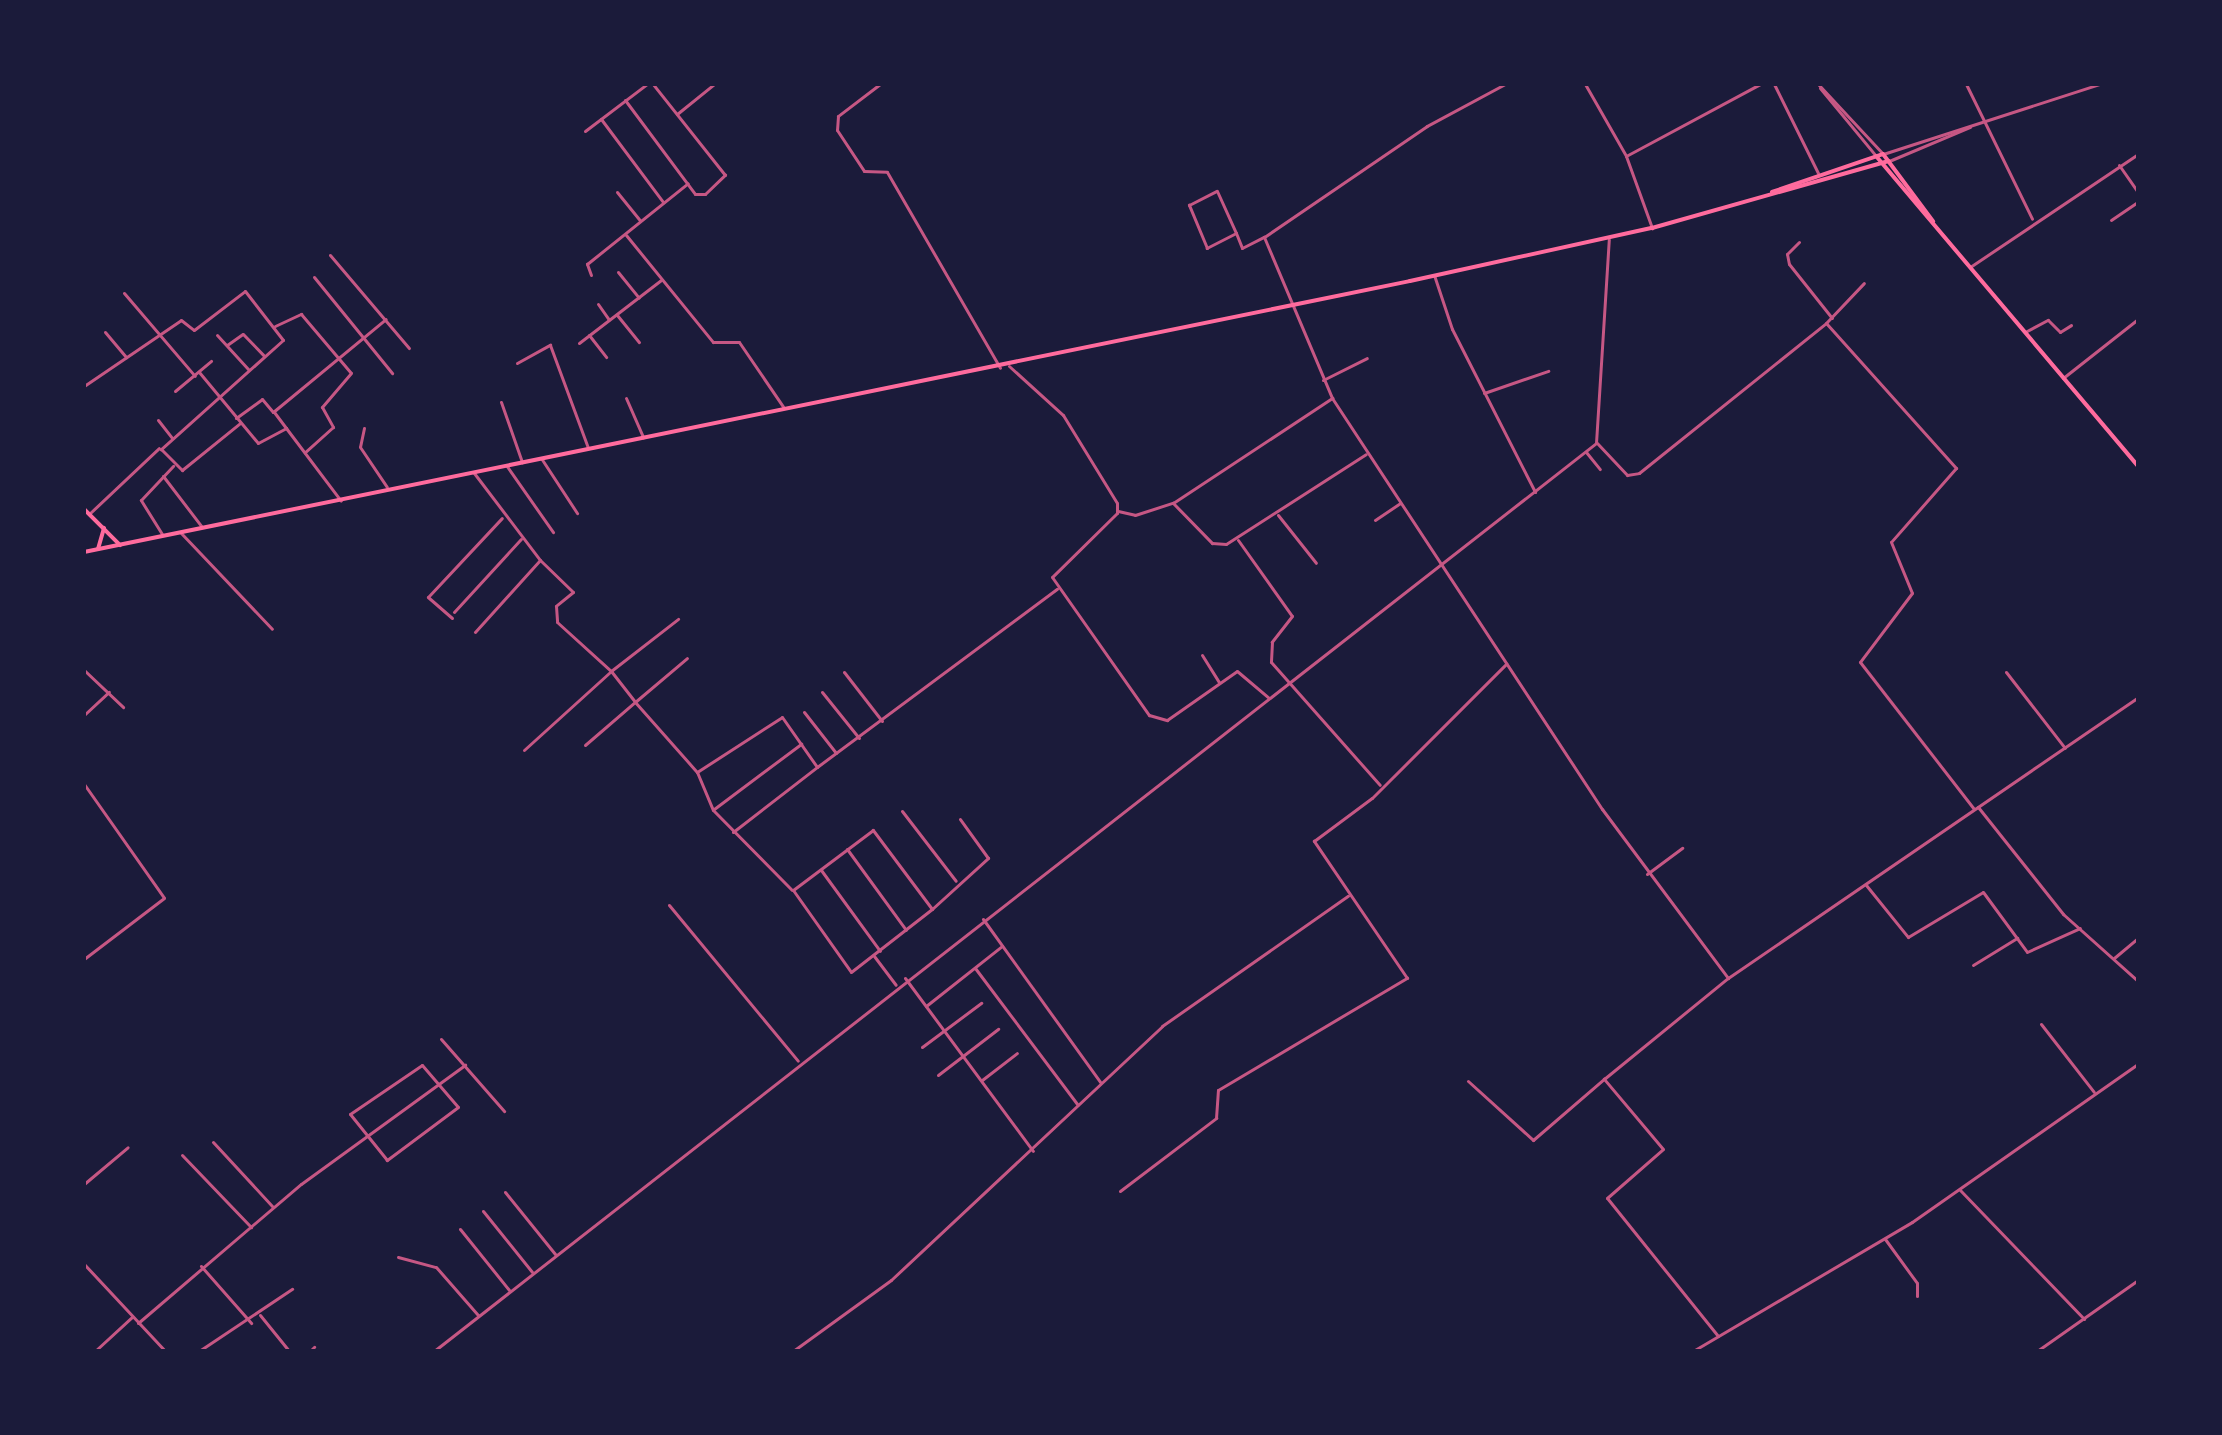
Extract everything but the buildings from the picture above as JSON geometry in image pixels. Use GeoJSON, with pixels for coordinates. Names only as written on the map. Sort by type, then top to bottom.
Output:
{"type":"FeatureCollection","features":[{"type":"Feature","properties":{"kind":"main road"},"geometry":{"type":"LineString","coordinates":[[1772,192],[1818,173],[1883,154],[1935,225]]}},
{"type":"Feature","properties":{"kind":"main road"},"geometry":{"type":"LineString","coordinates":[[1876,156],[2138,466]]}},
{"type":"Feature","properties":{"kind":"main road"},"geometry":{"type":"LineString","coordinates":[[84,552],[341,501],[387,487],[474,473],[1000,368],[1652,228],[1889,161]]}},
{"type":"Feature","properties":{"kind":"main road"},"geometry":{"type":"LineString","coordinates":[[84,509],[120,545]]}},
{"type":"Feature","properties":{"kind":"main road"},"geometry":{"type":"LineString","coordinates":[[98,549],[104,528]]}},
{"type":"Feature","properties":{"kind":"street"},"geometry":{"type":"LineString","coordinates":[[585,131],[647,84]]}},
{"type":"Feature","properties":{"kind":"street"},"geometry":{"type":"LineString","coordinates":[[625,100],[688,183],[702,195],[725,175],[653,84]]}},
{"type":"Feature","properties":{"kind":"street"},"geometry":{"type":"LineString","coordinates":[[657,90],[665,84]]}},
{"type":"Feature","properties":{"kind":"street"},"geometry":{"type":"LineString","coordinates":[[677,114],[714,84]]}},
{"type":"Feature","properties":{"kind":"street"},"geometry":{"type":"LineString","coordinates":[[880,84],[838,116],[837,130],[864,171],[887,172],[1000,368]]}},
{"type":"Feature","properties":{"kind":"street"},"geometry":{"type":"LineString","coordinates":[[1487,84],[1491,90]]}},
{"type":"Feature","properties":{"kind":"street"},"geometry":{"type":"LineString","coordinates":[[1236,233],[1207,248],[1189,205],[1217,191],[1236,233],[1242,248],[1505,84]]}},
{"type":"Feature","properties":{"kind":"street"},"geometry":{"type":"LineString","coordinates":[[1585,84],[1626,156],[1652,228]]}},
{"type":"Feature","properties":{"kind":"street"},"geometry":{"type":"LineString","coordinates":[[1626,156],[1760,84]]}},
{"type":"Feature","properties":{"kind":"street"},"geometry":{"type":"LineString","coordinates":[[1774,84],[1818,173]]}},
{"type":"Feature","properties":{"kind":"street"},"geometry":{"type":"LineString","coordinates":[[1818,84],[1883,154],[2100,84]]}},
{"type":"Feature","properties":{"kind":"street"},"geometry":{"type":"LineString","coordinates":[[1818,84],[1876,156]]}},
{"type":"Feature","properties":{"kind":"street"},"geometry":{"type":"LineString","coordinates":[[1966,84],[1987,121],[2032,219]]}},
{"type":"Feature","properties":{"kind":"street"},"geometry":{"type":"LineString","coordinates":[[601,119],[663,202]]}},
{"type":"Feature","properties":{"kind":"street"},"geometry":{"type":"LineString","coordinates":[[1889,161],[1974,125]]}},
{"type":"Feature","properties":{"kind":"street"},"geometry":{"type":"LineString","coordinates":[[1970,267],[2032,219],[2138,154]]}},
{"type":"Feature","properties":{"kind":"street"},"geometry":{"type":"LineString","coordinates":[[2119,165],[2138,192]]}},
{"type":"Feature","properties":{"kind":"street"},"geometry":{"type":"LineString","coordinates":[[591,275],[587,264],[688,183]]}},
{"type":"Feature","properties":{"kind":"street"},"geometry":{"type":"LineString","coordinates":[[617,192],[640,220]]}},
{"type":"Feature","properties":{"kind":"street"},"geometry":{"type":"LineString","coordinates":[[2111,220],[2138,202]]}},
{"type":"Feature","properties":{"kind":"street"},"geometry":{"type":"LineString","coordinates":[[626,235],[713,342],[739,342],[785,409]]}},
{"type":"Feature","properties":{"kind":"street"},"geometry":{"type":"LineString","coordinates":[[434,1351],[905,978],[1135,810],[1269,698],[1596,443],[1609,236]]}},
{"type":"Feature","properties":{"kind":"street"},"geometry":{"type":"LineString","coordinates":[[1264,237],[1332,398],[1647,874],[1728,978]]}},
{"type":"Feature","properties":{"kind":"street"},"geometry":{"type":"LineString","coordinates":[[1799,242],[1788,261],[1832,318]]}},
{"type":"Feature","properties":{"kind":"street"},"geometry":{"type":"LineString","coordinates":[[330,255],[409,348]]}},
{"type":"Feature","properties":{"kind":"street"},"geometry":{"type":"LineString","coordinates":[[618,272],[639,298]]}},
{"type":"Feature","properties":{"kind":"street"},"geometry":{"type":"LineString","coordinates":[[1434,275],[1484,393],[1535,493]]}},
{"type":"Feature","properties":{"kind":"street"},"geometry":{"type":"LineString","coordinates":[[314,277],[392,373]]}},
{"type":"Feature","properties":{"kind":"street"},"geometry":{"type":"LineString","coordinates":[[579,343],[661,280]]}},
{"type":"Feature","properties":{"kind":"street"},"geometry":{"type":"LineString","coordinates":[[1596,443],[1627,475],[1639,473],[1832,318],[1864,283]]}},
{"type":"Feature","properties":{"kind":"street"},"geometry":{"type":"LineString","coordinates":[[84,386],[181,320],[194,330],[245,291],[283,340],[89,514]]}},
{"type":"Feature","properties":{"kind":"street"},"geometry":{"type":"LineString","coordinates":[[124,293],[195,376]]}},
{"type":"Feature","properties":{"kind":"street"},"geometry":{"type":"LineString","coordinates":[[598,304],[609,320]]}},
{"type":"Feature","properties":{"kind":"street"},"geometry":{"type":"LineString","coordinates":[[275,326],[300,313],[341,360],[351,378],[322,408],[333,427],[305,452]]}},
{"type":"Feature","properties":{"kind":"street"},"geometry":{"type":"LineString","coordinates":[[617,315],[639,342]]}},
{"type":"Feature","properties":{"kind":"street"},"geometry":{"type":"LineString","coordinates":[[273,412],[341,360],[386,319]]}},
{"type":"Feature","properties":{"kind":"street"},"geometry":{"type":"LineString","coordinates":[[2063,378],[2138,319]]}},
{"type":"Feature","properties":{"kind":"street"},"geometry":{"type":"LineString","coordinates":[[2025,332],[2048,320],[2060,332],[2071,325]]}},
{"type":"Feature","properties":{"kind":"street"},"geometry":{"type":"LineString","coordinates":[[1826,323],[1956,471],[1889,545],[1913,585],[1897,619],[1861,658],[1876,687],[1976,808],[2080,928],[2138,981]]}},
{"type":"Feature","properties":{"kind":"street"},"geometry":{"type":"LineString","coordinates":[[105,332],[126,357]]}},
{"type":"Feature","properties":{"kind":"street"},"geometry":{"type":"LineString","coordinates":[[227,345],[243,334],[264,356]]}},
{"type":"Feature","properties":{"kind":"street"},"geometry":{"type":"LineString","coordinates":[[217,335],[249,370]]}},
{"type":"Feature","properties":{"kind":"street"},"geometry":{"type":"LineString","coordinates":[[589,335],[606,357]]}},
{"type":"Feature","properties":{"kind":"street"},"geometry":{"type":"LineString","coordinates":[[517,363],[550,345],[588,448]]}},
{"type":"Feature","properties":{"kind":"street"},"geometry":{"type":"LineString","coordinates":[[1323,380],[1367,358]]}},
{"type":"Feature","properties":{"kind":"street"},"geometry":{"type":"LineString","coordinates":[[175,391],[211,361]]}},
{"type":"Feature","properties":{"kind":"street"},"geometry":{"type":"LineString","coordinates":[[1009,366],[1069,423],[1118,511],[1135,515],[1173,503],[1332,398]]}},
{"type":"Feature","properties":{"kind":"street"},"geometry":{"type":"LineString","coordinates":[[1484,393],[1548,371]]}},
{"type":"Feature","properties":{"kind":"street"},"geometry":{"type":"LineString","coordinates":[[199,372],[260,445],[286,428]]}},
{"type":"Feature","properties":{"kind":"street"},"geometry":{"type":"LineString","coordinates":[[626,398],[643,437]]}},
{"type":"Feature","properties":{"kind":"street"},"geometry":{"type":"LineString","coordinates":[[236,418],[262,399],[341,501]]}},
{"type":"Feature","properties":{"kind":"street"},"geometry":{"type":"LineString","coordinates":[[501,402],[522,462]]}},
{"type":"Feature","properties":{"kind":"street"},"geometry":{"type":"LineString","coordinates":[[158,420],[172,438]]}},
{"type":"Feature","properties":{"kind":"street"},"geometry":{"type":"LineString","coordinates":[[161,447],[173,466],[184,469],[240,423]]}},
{"type":"Feature","properties":{"kind":"street"},"geometry":{"type":"LineString","coordinates":[[364,428],[360,447],[387,487]]}},
{"type":"Feature","properties":{"kind":"street"},"geometry":{"type":"LineString","coordinates":[[1586,452],[1600,469]]}},
{"type":"Feature","properties":{"kind":"street"},"geometry":{"type":"LineString","coordinates":[[1173,503],[1212,543],[1238,540],[1368,453]]}},
{"type":"Feature","properties":{"kind":"street"},"geometry":{"type":"LineString","coordinates":[[541,458],[577,513]]}},
{"type":"Feature","properties":{"kind":"street"},"geometry":{"type":"LineString","coordinates":[[506,465],[553,532]]}},
{"type":"Feature","properties":{"kind":"street"},"geometry":{"type":"LineString","coordinates":[[164,537],[141,500],[173,466]]}},
{"type":"Feature","properties":{"kind":"street"},"geometry":{"type":"LineString","coordinates":[[474,473],[521,539],[573,592],[556,606],[557,622],[611,671],[697,772],[713,810],[793,890],[851,972],[932,909],[956,881],[988,858],[960,819]]}},
{"type":"Feature","properties":{"kind":"street"},"geometry":{"type":"LineString","coordinates":[[163,476],[203,529]]}},
{"type":"Feature","properties":{"kind":"street"},"geometry":{"type":"LineString","coordinates":[[1375,520],[1400,503]]}},
{"type":"Feature","properties":{"kind":"street"},"geometry":{"type":"LineString","coordinates":[[1118,511],[1055,569],[1057,589],[1154,720],[1167,720],[1219,682],[1240,671],[1269,698]]}},
{"type":"Feature","properties":{"kind":"street"},"geometry":{"type":"LineString","coordinates":[[1278,515],[1316,563]]}},
{"type":"Feature","properties":{"kind":"street"},"geometry":{"type":"LineString","coordinates":[[503,517],[428,597],[453,615],[521,539]]}},
{"type":"Feature","properties":{"kind":"street"},"geometry":{"type":"LineString","coordinates":[[181,533],[272,629]]}},
{"type":"Feature","properties":{"kind":"street"},"geometry":{"type":"LineString","coordinates":[[1238,540],[1291,612],[1269,656],[1380,785]]}},
{"type":"Feature","properties":{"kind":"street"},"geometry":{"type":"LineString","coordinates":[[475,632],[540,560]]}},
{"type":"Feature","properties":{"kind":"street"},"geometry":{"type":"LineString","coordinates":[[733,832],[1057,589]]}},
{"type":"Feature","properties":{"kind":"street"},"geometry":{"type":"LineString","coordinates":[[524,750],[611,671],[678,619]]}},
{"type":"Feature","properties":{"kind":"street"},"geometry":{"type":"LineString","coordinates":[[1202,655],[1219,682]]}},
{"type":"Feature","properties":{"kind":"street"},"geometry":{"type":"LineString","coordinates":[[585,745],[687,658]]}},
{"type":"Feature","properties":{"kind":"street"},"geometry":{"type":"LineString","coordinates":[[1120,1191],[1216,1118],[1218,1090],[1406,979],[1403,965],[1348,896],[1314,841],[1380,785],[1506,664]]}},
{"type":"Feature","properties":{"kind":"street"},"geometry":{"type":"LineString","coordinates":[[84,670],[123,707]]}},
{"type":"Feature","properties":{"kind":"street"},"geometry":{"type":"LineString","coordinates":[[844,672],[882,721]]}},
{"type":"Feature","properties":{"kind":"street"},"geometry":{"type":"LineString","coordinates":[[2006,672],[2065,748]]}},
{"type":"Feature","properties":{"kind":"street"},"geometry":{"type":"LineString","coordinates":[[84,715],[109,692]]}},
{"type":"Feature","properties":{"kind":"street"},"geometry":{"type":"LineString","coordinates":[[822,692],[859,738]]}},
{"type":"Feature","properties":{"kind":"street"},"geometry":{"type":"LineString","coordinates":[[1468,1081],[1533,1140],[1728,978],[2138,697]]}},
{"type":"Feature","properties":{"kind":"street"},"geometry":{"type":"LineString","coordinates":[[804,712],[837,754]]}},
{"type":"Feature","properties":{"kind":"street"},"geometry":{"type":"LineString","coordinates":[[697,772],[782,717],[817,767]]}},
{"type":"Feature","properties":{"kind":"street"},"geometry":{"type":"LineString","coordinates":[[713,810],[801,744]]}},
{"type":"Feature","properties":{"kind":"street"},"geometry":{"type":"LineString","coordinates":[[84,784],[164,898],[84,959]]}},
{"type":"Feature","properties":{"kind":"street"},"geometry":{"type":"LineString","coordinates":[[902,811],[956,881]]}},
{"type":"Feature","properties":{"kind":"street"},"geometry":{"type":"LineString","coordinates":[[793,890],[873,830],[932,909]]}},
{"type":"Feature","properties":{"kind":"street"},"geometry":{"type":"LineString","coordinates":[[1647,874],[1682,848]]}},
{"type":"Feature","properties":{"kind":"street"},"geometry":{"type":"LineString","coordinates":[[847,849],[906,930]]}},
{"type":"Feature","properties":{"kind":"street"},"geometry":{"type":"LineString","coordinates":[[820,869],[880,951]]}},
{"type":"Feature","properties":{"kind":"street"},"geometry":{"type":"LineString","coordinates":[[1865,883],[1907,937],[1983,892],[2017,938],[2035,953],[2080,928]]}},
{"type":"Feature","properties":{"kind":"street"},"geometry":{"type":"LineString","coordinates":[[793,1351],[891,1280],[1033,1151],[1100,1082],[1162,1026],[1348,896]]}},
{"type":"Feature","properties":{"kind":"street"},"geometry":{"type":"LineString","coordinates":[[669,905],[798,1061]]}},
{"type":"Feature","properties":{"kind":"street"},"geometry":{"type":"LineString","coordinates":[[983,919],[1100,1082]]}},
{"type":"Feature","properties":{"kind":"street"},"geometry":{"type":"LineString","coordinates":[[1973,965],[2017,938]]}},
{"type":"Feature","properties":{"kind":"street"},"geometry":{"type":"LineString","coordinates":[[2114,958],[2138,938]]}},
{"type":"Feature","properties":{"kind":"street"},"geometry":{"type":"LineString","coordinates":[[926,1006],[1002,946]]}},
{"type":"Feature","properties":{"kind":"street"},"geometry":{"type":"LineString","coordinates":[[874,956],[896,985]]}},
{"type":"Feature","properties":{"kind":"street"},"geometry":{"type":"LineString","coordinates":[[975,968],[1078,1106]]}},
{"type":"Feature","properties":{"kind":"street"},"geometry":{"type":"LineString","coordinates":[[905,978],[1033,1151]]}},
{"type":"Feature","properties":{"kind":"street"},"geometry":{"type":"LineString","coordinates":[[922,1047],[981,1003]]}},
{"type":"Feature","properties":{"kind":"street"},"geometry":{"type":"LineString","coordinates":[[2041,1024],[2094,1092]]}},
{"type":"Feature","properties":{"kind":"street"},"geometry":{"type":"LineString","coordinates":[[938,1075],[998,1029]]}},
{"type":"Feature","properties":{"kind":"street"},"geometry":{"type":"LineString","coordinates":[[441,1039],[504,1111]]}},
{"type":"Feature","properties":{"kind":"street"},"geometry":{"type":"LineString","coordinates":[[982,1080],[1017,1053]]}},
{"type":"Feature","properties":{"kind":"street"},"geometry":{"type":"LineString","coordinates":[[1693,1351],[1885,1239],[2138,1064]]}},
{"type":"Feature","properties":{"kind":"street"},"geometry":{"type":"LineString","coordinates":[[418,1065],[458,1107],[392,1160],[364,1134],[351,1112],[418,1065]]}},
{"type":"Feature","properties":{"kind":"street"},"geometry":{"type":"LineString","coordinates":[[138,1323],[201,1266],[364,1134],[377,1133],[465,1065]]}},
{"type":"Feature","properties":{"kind":"street"},"geometry":{"type":"LineString","coordinates":[[1604,1079],[1663,1149],[1607,1198],[1718,1336]]}},
{"type":"Feature","properties":{"kind":"street"},"geometry":{"type":"LineString","coordinates":[[213,1142],[273,1207]]}},
{"type":"Feature","properties":{"kind":"street"},"geometry":{"type":"LineString","coordinates":[[84,1184],[128,1147]]}},
{"type":"Feature","properties":{"kind":"street"},"geometry":{"type":"LineString","coordinates":[[182,1155],[251,1227]]}},
{"type":"Feature","properties":{"kind":"street"},"geometry":{"type":"LineString","coordinates":[[1960,1190],[2084,1319]]}},
{"type":"Feature","properties":{"kind":"street"},"geometry":{"type":"LineString","coordinates":[[505,1192],[555,1254]]}},
{"type":"Feature","properties":{"kind":"street"},"geometry":{"type":"LineString","coordinates":[[483,1211],[532,1272]]}},
{"type":"Feature","properties":{"kind":"street"},"geometry":{"type":"LineString","coordinates":[[460,1229],[509,1290]]}},
{"type":"Feature","properties":{"kind":"street"},"geometry":{"type":"LineString","coordinates":[[1885,1239],[1918,1284],[1917,1296]]}},
{"type":"Feature","properties":{"kind":"street"},"geometry":{"type":"LineString","coordinates":[[398,1257],[436,1267],[478,1315]]}},
{"type":"Feature","properties":{"kind":"street"},"geometry":{"type":"LineString","coordinates":[[84,1264],[165,1351]]}},
{"type":"Feature","properties":{"kind":"street"},"geometry":{"type":"LineString","coordinates":[[201,1266],[251,1323]]}},
{"type":"Feature","properties":{"kind":"street"},"geometry":{"type":"LineString","coordinates":[[2037,1351],[2138,1280]]}},
{"type":"Feature","properties":{"kind":"street"},"geometry":{"type":"LineString","coordinates":[[199,1351],[251,1323],[292,1289]]}},
{"type":"Feature","properties":{"kind":"street"},"geometry":{"type":"LineString","coordinates":[[260,1315],[289,1351]]}},
{"type":"Feature","properties":{"kind":"street"},"geometry":{"type":"LineString","coordinates":[[95,1351],[132,1317]]}},
{"type":"Feature","properties":{"kind":"street"},"geometry":{"type":"LineString","coordinates":[[156,1351],[161,1347]]}},
{"type":"Feature","properties":{"kind":"street"},"geometry":{"type":"LineString","coordinates":[[310,1351],[314,1347]]}}]}
